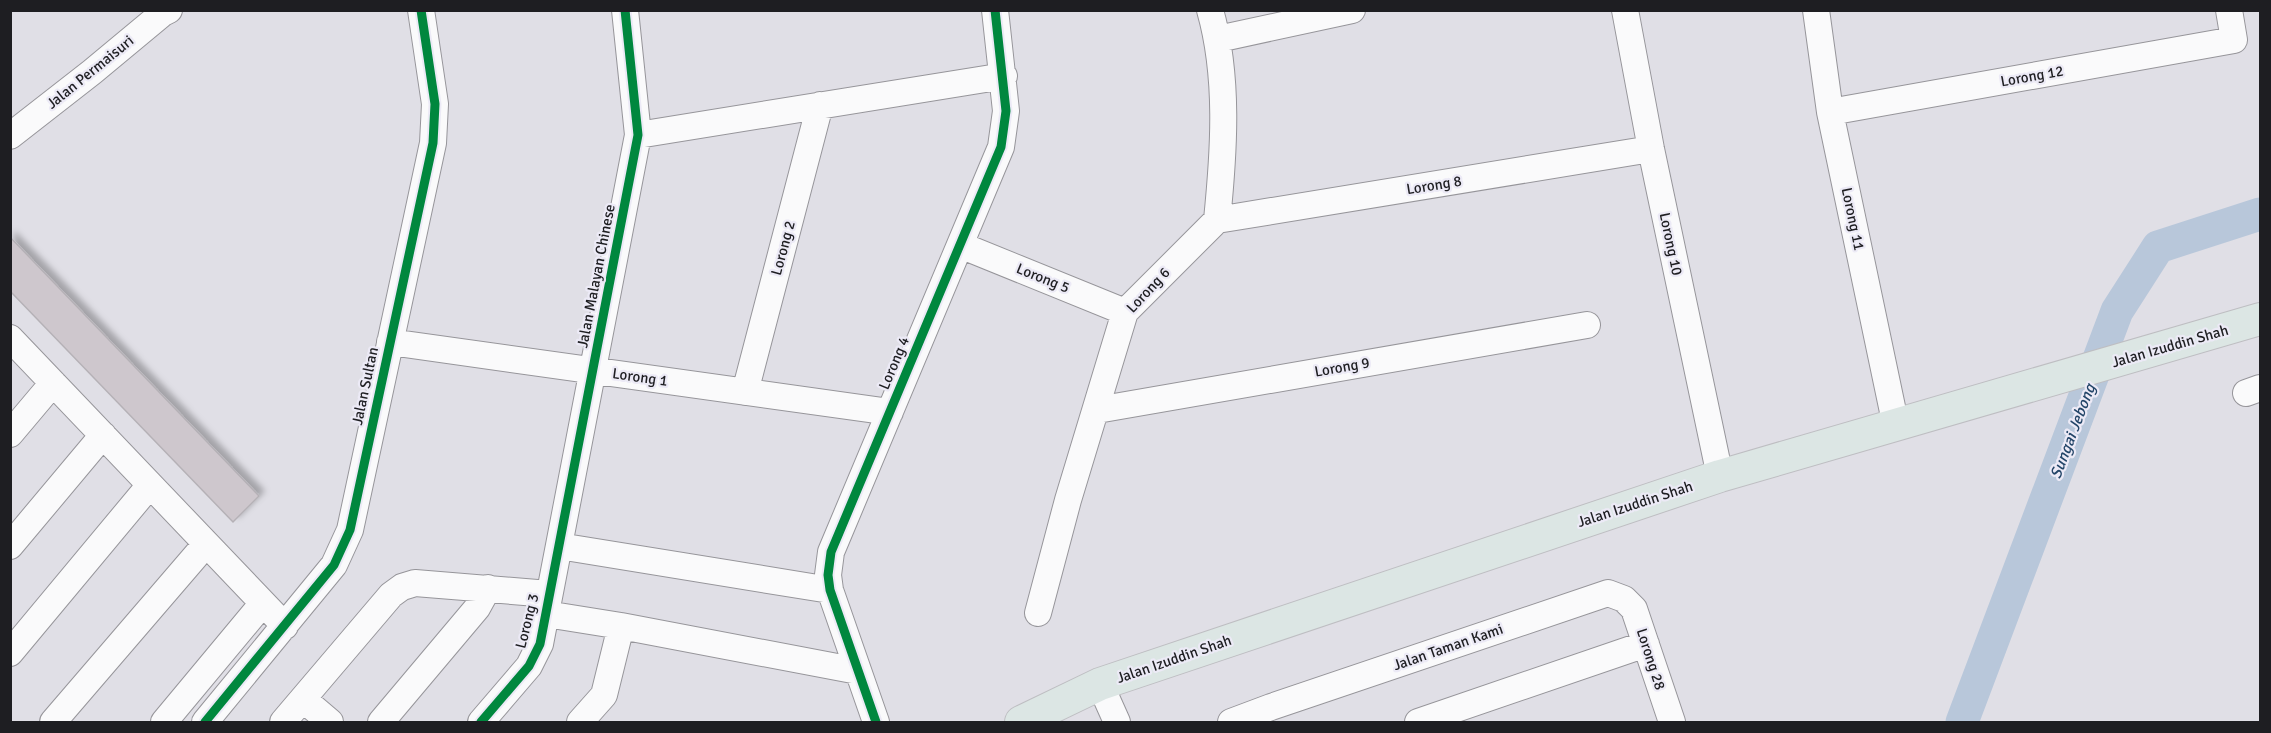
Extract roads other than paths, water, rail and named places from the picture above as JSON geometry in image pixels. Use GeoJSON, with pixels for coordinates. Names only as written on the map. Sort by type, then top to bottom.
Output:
{"type":"FeatureCollection","features":[{"type":"Feature","properties":{"kind":"main road","name":"Jalan Izuddin Shah"},"geometry":{"type":"LineString","coordinates":[[1021,723],[1100,684],[1720,476],[2260,319]]}},
{"type":"Feature","properties":{"kind":"street","name":"Jalan Permaisuri"},"geometry":{"type":"LineString","coordinates":[[10,136],[93,72],[163,13],[170,10]]}},
{"type":"Feature","properties":{"kind":"street","name":"Jalan Sultan"},"geometry":{"type":"LineString","coordinates":[[205,723],[334,565],[350,530],[433,143],[435,104],[421,10]]}},
{"type":"Feature","properties":{"kind":"street","name":"Jalan Malayan Chinese"},"geometry":{"type":"LineString","coordinates":[[558,546],[638,135],[625,10]]}},
{"type":"Feature","properties":{"kind":"street","name":"Lorong 4"},"geometry":{"type":"LineString","coordinates":[[876,723],[830,590],[828,575],[831,552],[1001,147],[1006,111],[1004,76],[995,10]]}},
{"type":"Feature","properties":{"kind":"street"},"geometry":{"type":"LineString","coordinates":[[1210,10],[1218,39],[1223,131],[1217,220]]}},
{"type":"Feature","properties":{"kind":"street"},"geometry":{"type":"LineString","coordinates":[[1218,39],[1352,10]]}},
{"type":"Feature","properties":{"kind":"street","name":"Lorong 10"},"geometry":{"type":"LineString","coordinates":[[1625,10],[1651,149],[1720,476]]}},
{"type":"Feature","properties":{"kind":"street","name":"Lorong 11"},"geometry":{"type":"LineString","coordinates":[[1816,10],[1830,112],[1896,426]]}},
{"type":"Feature","properties":{"kind":"street","name":"Lorong 12"},"geometry":{"type":"LineString","coordinates":[[1830,112],[2234,40],[2229,10]]}},
{"type":"Feature","properties":{"kind":"street"},"geometry":{"type":"LineString","coordinates":[[638,135],[1004,76]]}},
{"type":"Feature","properties":{"kind":"street","name":"Lorong 2"},"geometry":{"type":"LineString","coordinates":[[745,392],[820,105]]}},
{"type":"Feature","properties":{"kind":"street","name":"Lorong 8"},"geometry":{"type":"LineString","coordinates":[[1217,220],[1651,149]]}},
{"type":"Feature","properties":{"kind":"street","name":"Lorong 6"},"geometry":{"type":"LineString","coordinates":[[1038,613],[1068,500],[1125,312],[1217,220]]}},
{"type":"Feature","properties":{"kind":"street","name":"Lorong 5"},"geometry":{"type":"LineString","coordinates":[[960,245],[1125,312]]}},
{"type":"Feature","properties":{"kind":"street","name":"Lorong 9"},"geometry":{"type":"LineString","coordinates":[[1097,410],[1587,325]]}},
{"type":"Feature","properties":{"kind":"street"},"geometry":{"type":"LineString","coordinates":[[10,338],[285,626]]}},
{"type":"Feature","properties":{"kind":"street","name":"Lorong 1"},"geometry":{"type":"LineString","coordinates":[[390,342],[890,412]]}},
{"type":"Feature","properties":{"kind":"street"},"geometry":{"type":"LineString","coordinates":[[10,434],[53,383]]}},
{"type":"Feature","properties":{"kind":"street"},"geometry":{"type":"LineString","coordinates":[[10,546],[103,435]]}},
{"type":"Feature","properties":{"kind":"street"},"geometry":{"type":"LineString","coordinates":[[10,653],[150,485]]}},
{"type":"Feature","properties":{"kind":"street"},"geometry":{"type":"LineString","coordinates":[[53,723],[206,544]]}},
{"type":"Feature","properties":{"kind":"street"},"geometry":{"type":"LineString","coordinates":[[558,546],[830,590]]}},
{"type":"Feature","properties":{"kind":"street","name":"Lorong 3"},"geometry":{"type":"LineString","coordinates":[[481,723],[529,666],[535,655],[558,546]]}},
{"type":"Feature","properties":{"kind":"street"},"geometry":{"type":"LineString","coordinates":[[283,723],[392,595],[402,587],[415,583],[488,588],[621,626],[858,671]]}},
{"type":"Feature","properties":{"kind":"street"},"geometry":{"type":"LineString","coordinates":[[381,723],[477,608],[488,588]]}},
{"type":"Feature","properties":{"kind":"street","name":"Jalan Taman Kami"},"geometry":{"type":"LineString","coordinates":[[1274,715],[1608,593],[1624,599]]}},
{"type":"Feature","properties":{"kind":"street","name":"Lorong 28"},"geometry":{"type":"LineString","coordinates":[[1624,599],[1634,609],[1672,723]]}},
{"type":"Feature","properties":{"kind":"street"},"geometry":{"type":"LineString","coordinates":[[164,723],[263,603]]}},
{"type":"Feature","properties":{"kind":"street"},"geometry":{"type":"LineString","coordinates":[[580,723],[604,696],[621,626]]}},
{"type":"Feature","properties":{"kind":"street"},"geometry":{"type":"LineString","coordinates":[[1418,723],[1646,644]]}},
{"type":"Feature","properties":{"kind":"street"},"geometry":{"type":"LineString","coordinates":[[1100,684],[1116,721]]}},
{"type":"Feature","properties":{"kind":"street"},"geometry":{"type":"LineString","coordinates":[[303,699],[330,723]]}},
{"type":"Feature","properties":{"kind":"street"},"geometry":{"type":"LineString","coordinates":[[1231,723],[1274,715]]}},
{"type":"Feature","properties":{"kind":"waterway","name":"Sungai Jebong"},"geometry":{"type":"LineString","coordinates":[[1962,722],[2117,311],[2158,247],[2260,214]]}}]}
